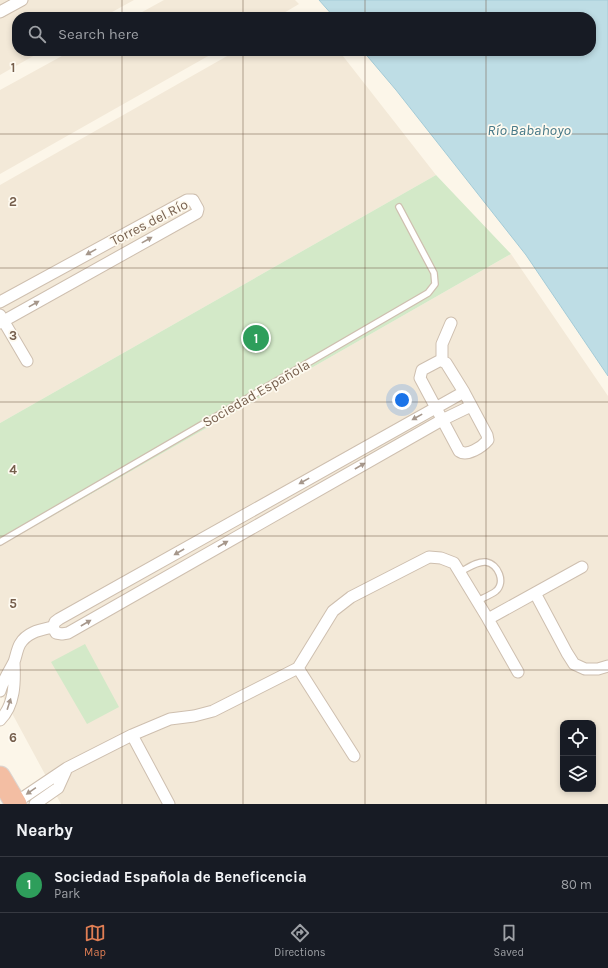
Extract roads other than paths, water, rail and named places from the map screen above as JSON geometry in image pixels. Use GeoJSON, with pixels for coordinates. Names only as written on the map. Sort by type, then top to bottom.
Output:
{"type":"FeatureCollection","features":[{"type":"Feature","properties":{"kind":"highway"},"geometry":{"type":"LineString","coordinates":[[0,777],[22,804]]}},
{"type":"Feature","properties":{"kind":"street"},"geometry":{"type":"LineString","coordinates":[[0,12],[22,0]]}},
{"type":"Feature","properties":{"kind":"street","name":"Torres del Río"},"geometry":{"type":"LineString","coordinates":[[0,302],[187,200],[193,200],[198,209],[197,213],[76,281],[1,320]]}},
{"type":"Feature","properties":{"kind":"street"},"geometry":{"type":"LineString","coordinates":[[113,240],[122,255]]}},
{"type":"Feature","properties":{"kind":"street"},"geometry":{"type":"LineString","coordinates":[[66,266],[76,281]]}},
{"type":"Feature","properties":{"kind":"street"},"geometry":{"type":"LineString","coordinates":[[1,320],[27,361]]}},
{"type":"Feature","properties":{"kind":"street"},"geometry":{"type":"LineString","coordinates":[[442,361],[442,344],[451,324]]}},
{"type":"Feature","properties":{"kind":"street"},"geometry":{"type":"LineString","coordinates":[[439,361],[442,361],[446,363],[464,392],[487,435],[488,440],[467,453],[462,453],[459,451],[420,378],[420,374],[422,370],[439,361]]}},
{"type":"Feature","properties":{"kind":"street"},"geometry":{"type":"LineString","coordinates":[[0,691],[2,684],[14,662],[19,645],[28,635],[39,630],[52,627],[59,619],[464,392]]}},
{"type":"Feature","properties":{"kind":"street"},"geometry":{"type":"LineString","coordinates":[[52,627],[56,633],[68,633],[442,420],[471,406]]}},
{"type":"Feature","properties":{"kind":"street"},"geometry":{"type":"LineString","coordinates":[[374,442],[380,455]]}},
{"type":"Feature","properties":{"kind":"street"},"geometry":{"type":"LineString","coordinates":[[330,467],[337,480]]}},
{"type":"Feature","properties":{"kind":"street"},"geometry":{"type":"LineString","coordinates":[[284,492],[292,505]]}},
{"type":"Feature","properties":{"kind":"street"},"geometry":{"type":"LineString","coordinates":[[197,541],[204,555]]}},
{"type":"Feature","properties":{"kind":"street"},"geometry":{"type":"LineString","coordinates":[[22,804],[67,768],[132,735],[170,719],[194,716],[213,711],[298,668],[333,611],[351,597],[429,557],[441,558],[454,563],[488,618],[518,672]]}},
{"type":"Feature","properties":{"kind":"street"},"geometry":{"type":"LineString","coordinates":[[488,618],[582,567]]}},
{"type":"Feature","properties":{"kind":"street"},"geometry":{"type":"LineString","coordinates":[[116,588],[124,601]]}},
{"type":"Feature","properties":{"kind":"street"},"geometry":{"type":"LineString","coordinates":[[535,593],[574,664],[585,669],[598,669],[608,666]]}},
{"type":"Feature","properties":{"kind":"street"},"geometry":{"type":"LineString","coordinates":[[0,720],[7,711],[15,687],[14,662]]}},
{"type":"Feature","properties":{"kind":"street"},"geometry":{"type":"LineString","coordinates":[[298,668],[354,756]]}},
{"type":"Feature","properties":{"kind":"street"},"geometry":{"type":"LineString","coordinates":[[132,735],[169,804]]}},
{"type":"Feature","properties":{"kind":"street"},"geometry":{"type":"LineString","coordinates":[[22,804],[58,788],[67,768]]}},
{"type":"Feature","properties":{"kind":"lane","name":"Sociedad Española"},"geometry":{"type":"LineString","coordinates":[[0,542],[428,294],[435,284],[434,273],[400,207]]}},
{"type":"Feature","properties":{"kind":"lane"},"geometry":{"type":"LineString","coordinates":[[460,572],[478,562],[487,562],[491,564],[498,572],[501,579],[501,584],[496,591],[477,602]]}},
{"type":"Feature","properties":{"kind":"water","name":"Río Babahoyo"},"geometry":{"type":"Polygon","coordinates":[[[319,0],[608,0],[608,376],[526,255],[396,90],[367,56],[596,56],[596,12],[330,12],[319,0]]]}},
{"type":"Feature","properties":{"kind":"place","name":"Sociedad Española de Beneficencia"},"geometry":{"type":"Point","coordinates":[256,338]}}]}
